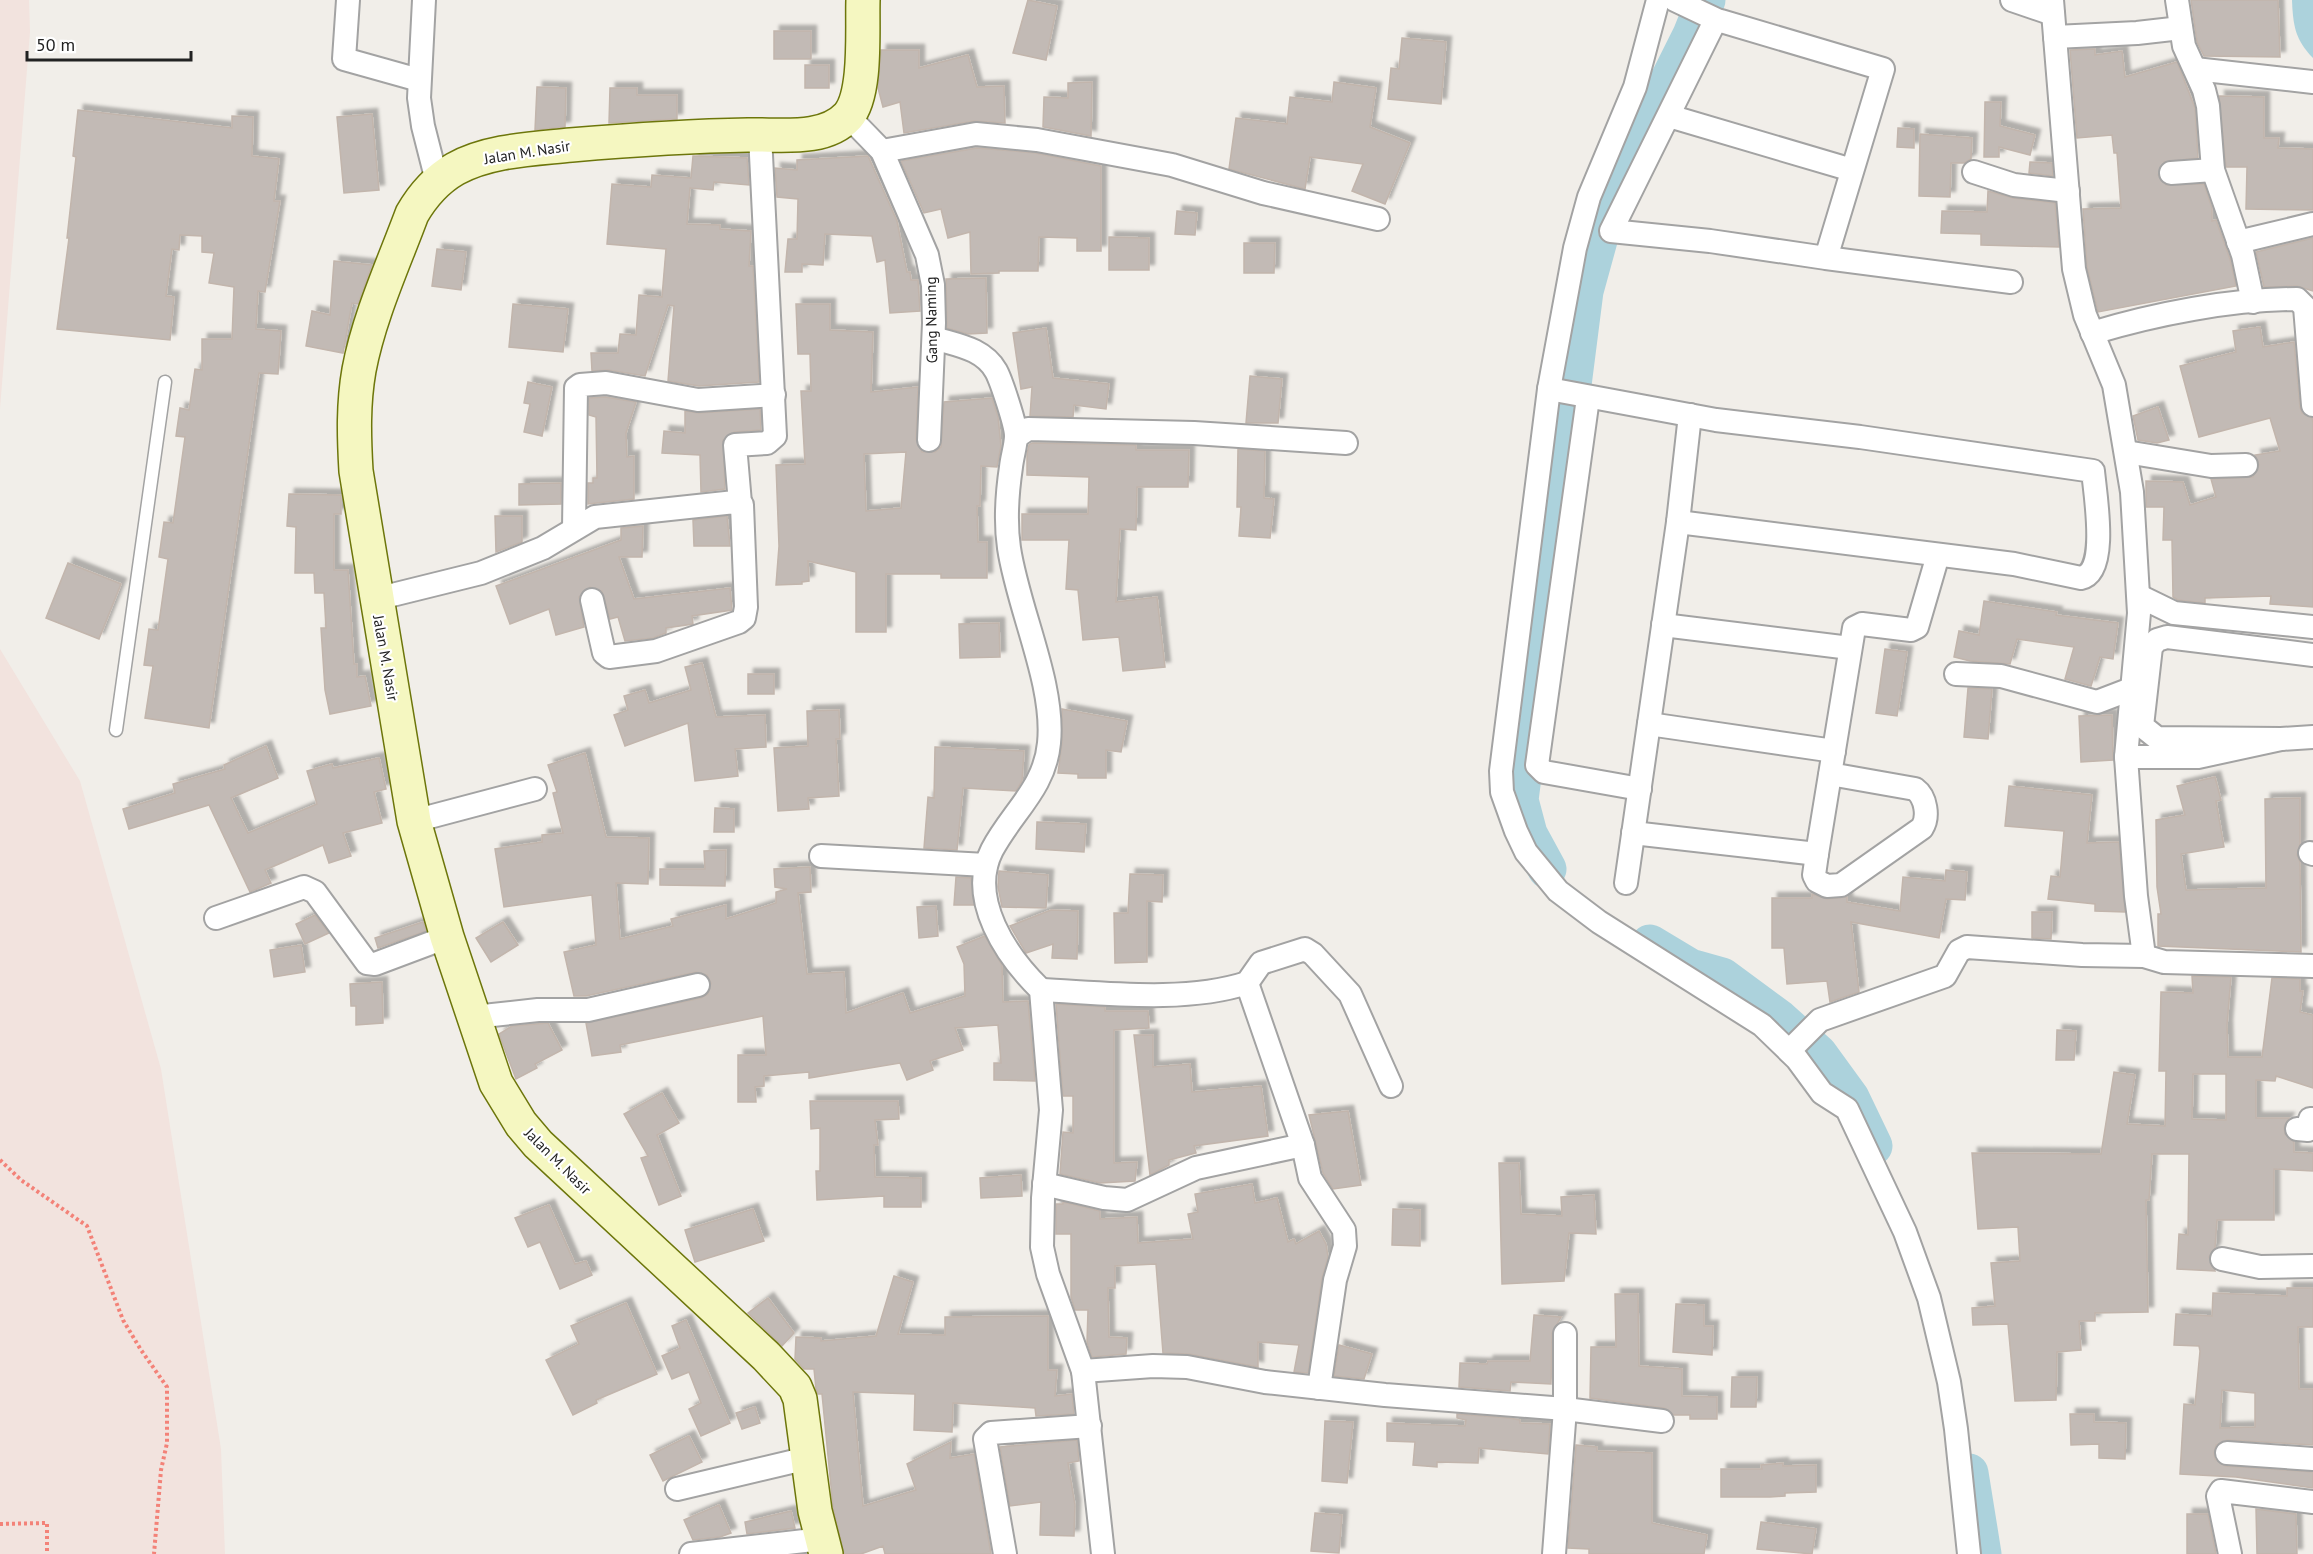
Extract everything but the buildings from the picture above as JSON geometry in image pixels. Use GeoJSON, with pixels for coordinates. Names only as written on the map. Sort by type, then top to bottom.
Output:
{"type":"FeatureCollection","features":[{"type":"Feature","properties":{"kind":"street"},"geometry":{"type":"LineString","coordinates":[[348,0],[344,59],[419,80]]}},
{"type":"Feature","properties":{"kind":"street"},"geometry":{"type":"LineString","coordinates":[[424,0],[419,80],[423,126],[438,181]]}},
{"type":"Feature","properties":{"kind":"street"},"geometry":{"type":"LineString","coordinates":[[848,116],[860,84],[863,0]]}},
{"type":"Feature","properties":{"kind":"street"},"geometry":{"type":"LineString","coordinates":[[1640,789],[1545,772],[1537,765],[1583,216],[1635,87],[1658,0]]}},
{"type":"Feature","properties":{"kind":"street"},"geometry":{"type":"LineString","coordinates":[[1675,0],[1717,20],[1883,69],[1826,258]]}},
{"type":"Feature","properties":{"kind":"street"},"geometry":{"type":"LineString","coordinates":[[2012,0],[2052,7],[2074,269],[2079,296],[2114,385],[2132,492],[2139,596],[2126,758],[2135,886],[2144,956]]}},
{"type":"Feature","properties":{"kind":"street"},"geometry":{"type":"LineString","coordinates":[[2177,0],[2184,46],[2208,106],[2213,170],[2238,242],[2253,302]]}},
{"type":"Feature","properties":{"kind":"street"},"geometry":{"type":"LineString","coordinates":[[1717,20],[1711,25],[1669,116],[1611,231],[1710,241],[2011,282]]}},
{"type":"Feature","properties":{"kind":"street"},"geometry":{"type":"LineString","coordinates":[[2055,37],[2138,33],[2181,28]]}},
{"type":"Feature","properties":{"kind":"street"},"geometry":{"type":"LineString","coordinates":[[2195,69],[2306,81]]}},
{"type":"Feature","properties":{"kind":"street","name":"Jalan M. Nasir"},"geometry":{"type":"LineString","coordinates":[[824,1547],[808,1458],[804,1416],[795,1387],[766,1356],[538,1144],[521,1124],[496,1083],[447,937],[414,820],[376,599],[356,461],[354,421],[359,370],[369,334],[412,214],[423,196],[438,181],[468,163],[493,155],[548,147],[651,138],[815,133],[834,126],[848,116]]}},
{"type":"Feature","properties":{"kind":"street","name":"Gang Naming"},"geometry":{"type":"LineString","coordinates":[[848,116],[882,151],[927,255],[933,285],[929,440]]}},
{"type":"Feature","properties":{"kind":"street"},"geometry":{"type":"LineString","coordinates":[[1669,116],[1852,170]]}},
{"type":"Feature","properties":{"kind":"street"},"geometry":{"type":"LineString","coordinates":[[592,600],[604,653],[609,657],[656,651],[741,621],[746,615],[744,513],[740,503],[735,445],[767,443],[775,436],[760,135]]}},
{"type":"Feature","properties":{"kind":"street"},"geometry":{"type":"LineString","coordinates":[[882,151],[966,135],[993,135],[1036,140],[1172,165],[1263,193],[1378,219]]}},
{"type":"Feature","properties":{"kind":"street"},"geometry":{"type":"LineString","coordinates":[[2171,173],[2213,170]]}},
{"type":"Feature","properties":{"kind":"street"},"geometry":{"type":"LineString","coordinates":[[1974,172],[2014,185],[2068,191]]}},
{"type":"Feature","properties":{"kind":"street"},"geometry":{"type":"LineString","coordinates":[[2238,242],[2313,224]]}},
{"type":"Feature","properties":{"kind":"street"},"geometry":{"type":"LineString","coordinates":[[2092,333],[2140,318],[2253,302],[2297,299],[2304,304],[2313,405]]}},
{"type":"Feature","properties":{"kind":"street"},"geometry":{"type":"LineString","coordinates":[[933,338],[977,351],[989,361],[1000,380],[1016,437],[1008,485],[1009,547],[1028,630],[1046,689],[1050,742],[1042,776],[992,850],[986,865],[985,891],[994,925],[1018,968],[1041,990],[1125,994],[1172,993],[1225,988],[1246,983],[1258,966],[1266,960],[1300,949],[1313,954],[1350,994],[1391,1086]]}},
{"type":"Feature","properties":{"kind":"street"},"geometry":{"type":"LineString","coordinates":[[574,528],[576,388],[580,385],[606,383],[698,400],[774,395]]}},
{"type":"Feature","properties":{"kind":"street"},"geometry":{"type":"LineString","coordinates":[[1568,394],[1690,415],[2093,471],[2098,543],[2095,569],[2088,576],[2081,578],[2014,564],[1678,522]]}},
{"type":"Feature","properties":{"kind":"street"},"geometry":{"type":"LineString","coordinates":[[1568,394],[1501,771],[1507,808],[1526,852],[1558,891],[1599,922],[1762,1025],[1789,1051],[1822,1094],[1847,1109],[1905,1232],[1924,1281],[1949,1382],[1969,1554]]}},
{"type":"Feature","properties":{"kind":"street"},"geometry":{"type":"LineString","coordinates":[[1626,883],[1678,522],[1690,415]]}},
{"type":"Feature","properties":{"kind":"street"},"geometry":{"type":"LineString","coordinates":[[1016,437],[1028,429],[1194,433],[1346,443]]}},
{"type":"Feature","properties":{"kind":"street"},"geometry":{"type":"LineString","coordinates":[[2126,452],[2211,466],[2246,465]]}},
{"type":"Feature","properties":{"kind":"street"},"geometry":{"type":"LineString","coordinates":[[376,599],[481,573],[543,548],[595,517],[740,503]]}},
{"type":"Feature","properties":{"kind":"street"},"geometry":{"type":"LineString","coordinates":[[1830,774],[1915,789],[1922,797],[1926,818],[1922,828],[1845,884],[1827,886],[1817,881],[1814,875],[1817,854],[1830,774],[1834,751],[1850,648],[1854,628],[1858,625],[1911,630],[1917,627],[1938,555]]}},
{"type":"Feature","properties":{"kind":"street"},"geometry":{"type":"LineString","coordinates":[[2139,596],[2174,613],[2313,627]]}},
{"type":"Feature","properties":{"kind":"street"},"geometry":{"type":"LineString","coordinates":[[1663,625],[1850,648]]}},
{"type":"Feature","properties":{"kind":"street"},"geometry":{"type":"LineString","coordinates":[[2313,655],[2167,637],[2157,640],[2151,646],[2142,726],[2157,738],[2313,737]]}},
{"type":"Feature","properties":{"kind":"street"},"geometry":{"type":"LineString","coordinates":[[1956,674],[2001,676],[2097,702],[2131,689]]}},
{"type":"Feature","properties":{"kind":"street"},"geometry":{"type":"LineString","coordinates":[[1649,724],[1834,751]]}},
{"type":"Feature","properties":{"kind":"street"},"geometry":{"type":"LineString","coordinates":[[2126,758],[2198,758],[2281,739]]}},
{"type":"Feature","properties":{"kind":"street"},"geometry":{"type":"LineString","coordinates":[[414,820],[535,789]]}},
{"type":"Feature","properties":{"kind":"street"},"geometry":{"type":"LineString","coordinates":[[1633,833],[1817,854]]}},
{"type":"Feature","properties":{"kind":"street"},"geometry":{"type":"LineString","coordinates":[[821,856],[986,865]]}},
{"type":"Feature","properties":{"kind":"street"},"geometry":{"type":"LineString","coordinates":[[216,918],[304,888],[315,892],[367,963],[375,964],[447,937]]}},
{"type":"Feature","properties":{"kind":"street"},"geometry":{"type":"LineString","coordinates":[[1789,1051],[1820,1020],[1945,976],[1959,951],[1967,947],[2082,955],[2144,956],[2164,962],[2313,966]]}},
{"type":"Feature","properties":{"kind":"street"},"geometry":{"type":"LineString","coordinates":[[1246,983],[1303,1145],[1310,1178],[1343,1226],[1345,1235],[1345,1246],[1335,1280],[1319,1388]]}},
{"type":"Feature","properties":{"kind":"street"},"geometry":{"type":"LineString","coordinates":[[474,1017],[538,1010],[588,1010],[698,986]]}},
{"type":"Feature","properties":{"kind":"street"},"geometry":{"type":"LineString","coordinates":[[1041,990],[1051,1100],[1041,1231],[1044,1258],[1083,1371],[1102,1554]]}},
{"type":"Feature","properties":{"kind":"street"},"geometry":{"type":"LineString","coordinates":[[1044,1184],[1104,1198],[1127,1200],[1197,1168],[1303,1145]]}},
{"type":"Feature","properties":{"kind":"street"},"geometry":{"type":"LineString","coordinates":[[2222,1259],[2260,1267],[2313,1266]]}},
{"type":"Feature","properties":{"kind":"street"},"geometry":{"type":"LineString","coordinates":[[1554,1554],[1565,1409],[1565,1334]]}},
{"type":"Feature","properties":{"kind":"street"},"geometry":{"type":"LineString","coordinates":[[1083,1371],[1153,1366],[1187,1367],[1265,1382],[1565,1409],[1662,1421]]}},
{"type":"Feature","properties":{"kind":"street"},"geometry":{"type":"LineString","coordinates":[[1005,1554],[985,1439],[991,1433],[1090,1426]]}},
{"type":"Feature","properties":{"kind":"street"},"geometry":{"type":"LineString","coordinates":[[2227,1453],[2313,1460]]}},
{"type":"Feature","properties":{"kind":"street"},"geometry":{"type":"LineString","coordinates":[[677,1489],[808,1458]]}},
{"type":"Feature","properties":{"kind":"street"},"geometry":{"type":"LineString","coordinates":[[2230,1554],[2218,1496],[2221,1491],[2313,1502]]}},
{"type":"Feature","properties":{"kind":"street"},"geometry":{"type":"LineString","coordinates":[[692,1554],[824,1547]]}},
{"type":"Feature","properties":{"kind":"lane"},"geometry":{"type":"LineString","coordinates":[[116,730],[165,382]]}},
{"type":"Feature","properties":{"kind":"path"},"geometry":{"type":"LineString","coordinates":[[0,1160],[21,1180],[87,1226],[123,1320],[167,1387],[167,1443],[161,1470],[154,1554]]}},
{"type":"Feature","properties":{"kind":"path"},"geometry":{"type":"LineString","coordinates":[[0,1524],[47,1523],[47,1554]]}},
{"type":"Feature","properties":{"kind":"shaded area"},"geometry":{"type":"Polygon","coordinates":[[[0,0],[29,0],[30,32],[0,409],[0,0]]]}},
{"type":"Feature","properties":{"kind":"shaded area"},"geometry":{"type":"Polygon","coordinates":[[[0,649],[80,781],[161,1069],[221,1449],[225,1554],[0,1554],[0,649]]]}},
{"type":"Feature","properties":{"kind":"water"},"geometry":{"type":"Polygon","coordinates":[[[2292,0],[2313,0],[2313,58],[2302,45],[2296,32],[2292,0]]]}},
{"type":"Feature","properties":{"kind":"waterway"},"geometry":{"type":"LineString","coordinates":[[1547,869],[1528,834],[1519,800],[1584,291],[1603,222],[1648,123],[1692,35],[1706,0]]}},
{"type":"Feature","properties":{"kind":"waterway"},"geometry":{"type":"LineString","coordinates":[[1650,944],[1690,968],[1722,977],[1779,1019],[1818,1054],[1850,1098],[1873,1146]]}},
{"type":"Feature","properties":{"kind":"waterway"},"geometry":{"type":"LineString","coordinates":[[1969,1473],[1982,1554]]}}]}
